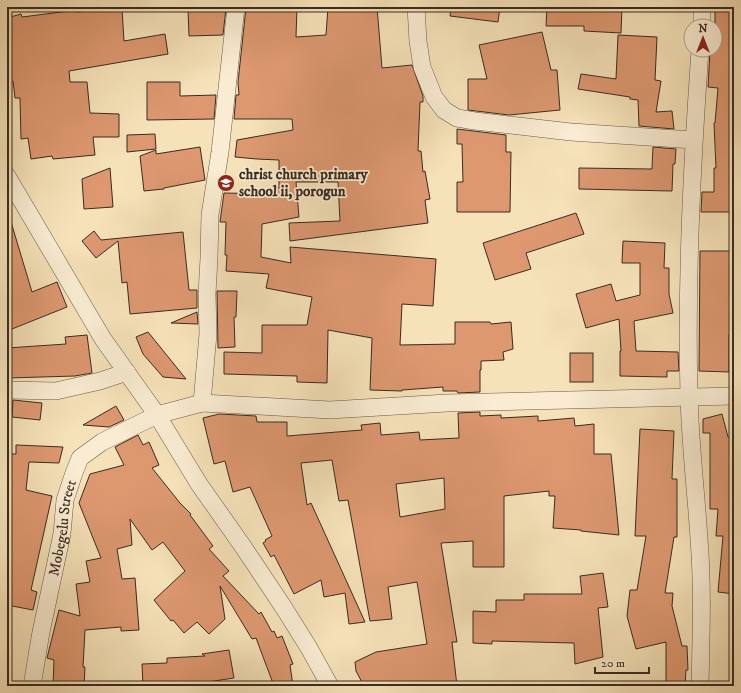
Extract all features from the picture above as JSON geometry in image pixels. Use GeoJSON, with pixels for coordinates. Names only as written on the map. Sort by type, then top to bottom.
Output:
{"type":"FeatureCollection","features":[{"type":"Feature","properties":{"kind":"street"},"geometry":{"type":"LineString","coordinates":[[202,403],[208,334],[207,294],[210,215],[220,152],[236,7]]}},
{"type":"Feature","properties":{"kind":"street"},"geometry":{"type":"LineString","coordinates":[[416,7],[418,41],[422,67],[434,97],[444,110],[457,118],[476,122],[571,132],[694,140]]}},
{"type":"Feature","properties":{"kind":"street"},"geometry":{"type":"LineString","coordinates":[[702,7],[702,18]]}},
{"type":"Feature","properties":{"kind":"street"},"geometry":{"type":"LineString","coordinates":[[699,58],[689,234],[688,396],[700,541],[700,686]]}},
{"type":"Feature","properties":{"kind":"street"},"geometry":{"type":"LineString","coordinates":[[7,176],[103,339],[157,415],[199,484],[284,608],[330,686]]}},
{"type":"Feature","properties":{"kind":"street"},"geometry":{"type":"LineString","coordinates":[[7,390],[56,391],[100,381],[127,372]]}},
{"type":"Feature","properties":{"kind":"street","name":"Mobegelu Street"},"geometry":{"type":"LineString","coordinates":[[32,686],[41,632],[62,534],[65,500],[80,458],[102,442],[157,415],[202,403],[330,410],[447,403],[734,396]]}},
{"type":"Feature","properties":{"kind":"building"},"geometry":{"type":"Polygon","coordinates":[[[297,7],[296,37],[326,35],[328,7],[377,7],[382,68],[412,65],[423,96],[423,102],[420,102],[418,151],[421,151],[423,172],[425,171],[430,199],[425,200],[428,223],[290,241],[289,223],[340,221],[338,182],[296,182],[299,217],[262,224],[261,257],[291,263],[290,247],[436,259],[433,306],[402,304],[400,345],[455,344],[455,322],[490,322],[491,324],[511,322],[513,349],[503,352],[504,360],[481,361],[480,392],[458,393],[457,391],[443,391],[443,387],[402,391],[370,390],[372,338],[328,330],[327,383],[297,382],[297,376],[224,374],[224,352],[262,353],[262,325],[307,325],[312,297],[266,288],[269,274],[226,271],[226,222],[220,222],[224,193],[273,194],[272,188],[279,188],[279,160],[235,157],[237,140],[293,130],[292,119],[234,119],[236,95],[239,95],[238,82],[246,8],[297,7]]]}},
{"type":"Feature","properties":{"kind":"building"},"geometry":{"type":"Polygon","coordinates":[[[451,7],[500,7],[498,22],[450,16],[451,7]]]}},
{"type":"Feature","properties":{"kind":"building"},"geometry":{"type":"Polygon","coordinates":[[[547,7],[622,7],[621,33],[584,31],[584,26],[546,26],[547,7]]]}},
{"type":"Feature","properties":{"kind":"building"},"geometry":{"type":"Polygon","coordinates":[[[715,7],[734,7],[734,212],[701,212],[702,192],[714,192],[714,168],[716,168],[714,123],[718,88],[708,87],[710,58],[723,58],[723,18],[715,18],[715,7]]]}},
{"type":"Feature","properties":{"kind":"building"},"geometry":{"type":"Polygon","coordinates":[[[226,8],[223,35],[189,36],[188,10],[226,8]]]}},
{"type":"Feature","properties":{"kind":"building"},"geometry":{"type":"Polygon","coordinates":[[[122,9],[124,41],[165,34],[168,54],[69,71],[70,82],[87,82],[90,113],[119,114],[119,137],[93,137],[95,155],[53,159],[52,156],[31,159],[28,138],[21,139],[20,98],[15,98],[13,81],[9,82],[7,71],[7,18],[21,14],[22,17],[77,10],[77,12],[122,9]]]}},
{"type":"Feature","properties":{"kind":"building"},"geometry":{"type":"Polygon","coordinates":[[[542,32],[551,70],[557,70],[560,110],[509,115],[468,110],[468,79],[487,79],[479,45],[542,32]]]}},
{"type":"Feature","properties":{"kind":"building"},"geometry":{"type":"Polygon","coordinates":[[[618,35],[657,37],[655,80],[661,81],[656,112],[672,111],[674,129],[639,126],[638,100],[630,99],[630,97],[578,89],[581,74],[616,79],[618,35]]]}},
{"type":"Feature","properties":{"kind":"building"},"geometry":{"type":"Polygon","coordinates":[[[147,82],[180,82],[180,96],[216,95],[214,119],[147,120],[147,82]]]}},
{"type":"Feature","properties":{"kind":"building"},"geometry":{"type":"Polygon","coordinates":[[[457,129],[506,135],[506,152],[511,152],[510,212],[457,212],[457,182],[463,182],[462,144],[457,144],[457,129]]]}},
{"type":"Feature","properties":{"kind":"building"},"geometry":{"type":"Polygon","coordinates":[[[155,134],[156,149],[127,152],[127,135],[155,134]]]}},
{"type":"Feature","properties":{"kind":"building"},"geometry":{"type":"Polygon","coordinates":[[[200,147],[205,180],[164,189],[144,191],[140,156],[156,150],[156,154],[200,147]]]}},
{"type":"Feature","properties":{"kind":"building"},"geometry":{"type":"Polygon","coordinates":[[[653,147],[676,149],[675,164],[673,164],[672,191],[579,189],[579,168],[652,169],[653,147]]]}},
{"type":"Feature","properties":{"kind":"building"},"geometry":{"type":"Polygon","coordinates":[[[110,168],[113,207],[84,209],[82,179],[110,168]]]}},
{"type":"Feature","properties":{"kind":"building"},"geometry":{"type":"Polygon","coordinates":[[[576,213],[584,234],[526,253],[531,269],[495,280],[483,243],[576,213]]]}},
{"type":"Feature","properties":{"kind":"building"},"geometry":{"type":"Polygon","coordinates":[[[7,222],[11,222],[32,292],[57,282],[67,307],[7,331],[7,222]]]}},
{"type":"Feature","properties":{"kind":"building"},"geometry":{"type":"Polygon","coordinates":[[[94,231],[101,240],[183,232],[189,290],[197,290],[197,308],[130,314],[127,282],[122,283],[118,241],[96,258],[82,241],[94,231]]]}},
{"type":"Feature","properties":{"kind":"building"},"geometry":{"type":"Polygon","coordinates":[[[623,241],[665,243],[664,268],[669,268],[669,294],[673,313],[634,321],[636,351],[678,352],[679,371],[667,371],[667,377],[620,376],[621,351],[619,319],[586,328],[576,294],[611,284],[616,301],[640,295],[640,263],[622,263],[623,241]]]}},
{"type":"Feature","properties":{"kind":"building"},"geometry":{"type":"Polygon","coordinates":[[[700,251],[734,251],[732,335],[729,335],[729,372],[699,371],[700,251]]]}},
{"type":"Feature","properties":{"kind":"building"},"geometry":{"type":"Polygon","coordinates":[[[217,291],[237,291],[236,317],[234,317],[235,347],[218,348],[217,291]]]}},
{"type":"Feature","properties":{"kind":"building"},"geometry":{"type":"Polygon","coordinates":[[[197,312],[198,324],[171,323],[197,312]]]}},
{"type":"Feature","properties":{"kind":"building"},"geometry":{"type":"Polygon","coordinates":[[[148,332],[186,379],[163,377],[143,354],[136,337],[148,332]]]}},
{"type":"Feature","properties":{"kind":"building"},"geometry":{"type":"Polygon","coordinates":[[[87,335],[92,373],[75,376],[8,378],[7,348],[66,344],[65,337],[87,335]]]}},
{"type":"Feature","properties":{"kind":"building"},"geometry":{"type":"Polygon","coordinates":[[[570,353],[593,353],[593,382],[570,382],[570,353]]]}},
{"type":"Feature","properties":{"kind":"building"},"geometry":{"type":"Polygon","coordinates":[[[13,400],[42,403],[40,420],[12,417],[13,400]]]}},
{"type":"Feature","properties":{"kind":"building"},"geometry":{"type":"Polygon","coordinates":[[[116,406],[124,420],[109,427],[83,425],[116,406]]]}},
{"type":"Feature","properties":{"kind":"building"},"geometry":{"type":"Polygon","coordinates":[[[480,412],[480,416],[501,415],[501,418],[538,416],[538,421],[574,418],[575,426],[594,424],[594,454],[611,454],[619,535],[553,528],[555,496],[549,496],[549,491],[504,496],[504,567],[473,567],[473,541],[441,543],[457,642],[452,642],[457,686],[364,686],[356,671],[355,662],[376,652],[427,644],[417,582],[388,587],[392,619],[370,621],[348,500],[339,501],[332,460],[301,463],[307,505],[311,503],[365,622],[349,624],[345,593],[324,597],[321,580],[294,594],[274,555],[271,557],[263,543],[272,536],[250,487],[233,492],[225,461],[214,464],[203,418],[219,414],[256,416],[257,422],[287,422],[287,436],[362,430],[361,425],[380,423],[381,435],[419,432],[420,440],[459,438],[458,413],[480,412]],[[444,478],[396,484],[400,517],[445,509],[444,478]]]}},
{"type":"Feature","properties":{"kind":"building"},"geometry":{"type":"Polygon","coordinates":[[[722,414],[728,437],[734,437],[734,594],[718,592],[723,536],[716,536],[718,509],[710,509],[710,433],[703,433],[703,419],[722,414]]]}},
{"type":"Feature","properties":{"kind":"building"},"geometry":{"type":"Polygon","coordinates":[[[640,429],[674,431],[672,479],[677,479],[677,537],[674,537],[665,593],[673,593],[672,606],[682,646],[687,646],[688,670],[686,670],[685,686],[666,686],[666,642],[636,649],[627,616],[630,590],[637,590],[646,536],[635,536],[640,429]]]}},
{"type":"Feature","properties":{"kind":"building"},"geometry":{"type":"Polygon","coordinates":[[[138,435],[143,445],[149,442],[159,465],[152,468],[180,503],[191,514],[190,515],[213,546],[209,549],[229,571],[223,576],[259,614],[261,612],[277,638],[282,636],[293,664],[290,665],[293,686],[274,686],[256,638],[252,639],[220,586],[225,619],[209,634],[197,622],[184,633],[173,620],[171,621],[154,600],[185,571],[163,542],[152,550],[130,519],[132,545],[117,549],[122,579],[135,578],[139,630],[121,631],[121,627],[85,630],[83,667],[85,667],[84,686],[53,686],[54,660],[47,658],[59,610],[80,616],[76,584],[90,582],[86,561],[101,558],[79,503],[90,474],[124,465],[115,447],[138,435]]]}},
{"type":"Feature","properties":{"kind":"building"},"geometry":{"type":"Polygon","coordinates":[[[16,445],[63,447],[59,463],[29,462],[26,490],[52,496],[31,590],[37,592],[33,610],[7,605],[7,470],[9,470],[9,454],[16,454],[16,445]]]}},
{"type":"Feature","properties":{"kind":"building"},"geometry":{"type":"Polygon","coordinates":[[[603,573],[608,607],[598,608],[603,657],[575,664],[574,643],[492,641],[492,644],[473,643],[473,611],[496,612],[496,600],[524,600],[524,594],[582,594],[580,576],[603,573]]]}},
{"type":"Feature","properties":{"kind":"building"},"geometry":{"type":"Polygon","coordinates":[[[229,650],[234,678],[181,686],[143,686],[142,664],[167,663],[167,658],[205,656],[202,654],[229,650]]]}},
{"type":"Feature","properties":{"kind":"place","name":"christ church primary school ii, porogun"},"geometry":{"type":"Point","coordinates":[226,183]}}]}
